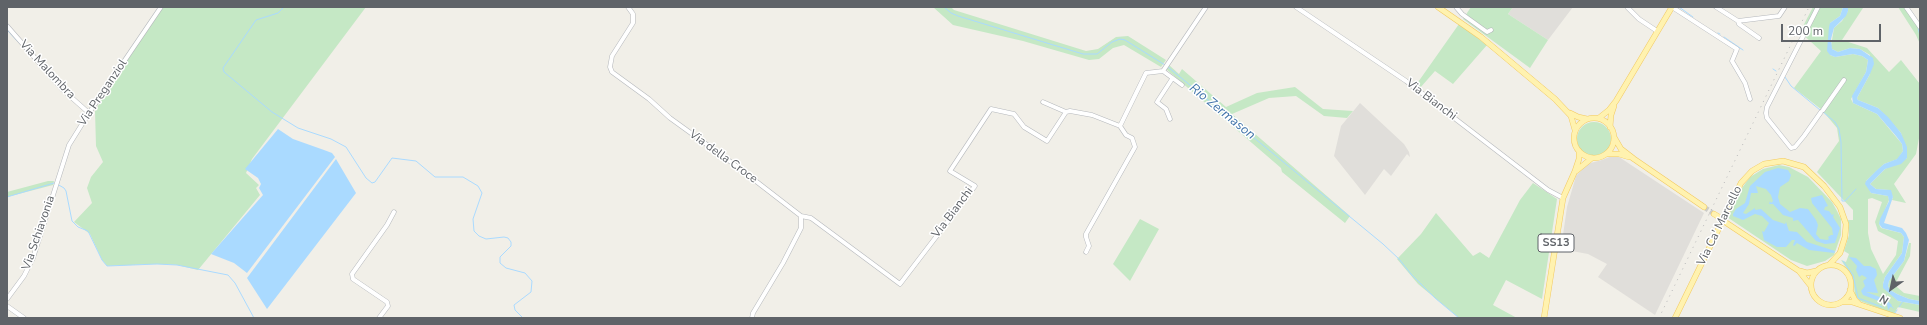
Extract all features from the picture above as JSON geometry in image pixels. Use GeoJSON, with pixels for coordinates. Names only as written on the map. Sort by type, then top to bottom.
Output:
{"type":"FeatureCollection","features":[{"type":"Feature","properties":{"kind":"main road"},"geometry":{"type":"LineString","coordinates":[[1438,7],[1486,41],[1568,111],[1578,117],[1599,118],[1610,126]]}},
{"type":"Feature","properties":{"kind":"main road"},"geometry":{"type":"LineString","coordinates":[[1599,118],[1609,110],[1616,101],[1672,7]]}},
{"type":"Feature","properties":{"kind":"main road"},"geometry":{"type":"LineString","coordinates":[[1616,101],[1611,115],[1610,126],[1621,149],[1634,159]]}},
{"type":"Feature","properties":{"kind":"main road"},"geometry":{"type":"LineString","coordinates":[[1568,111],[1573,119],[1575,130]]}},
{"type":"Feature","properties":{"kind":"main road"},"geometry":{"type":"LineString","coordinates":[[1575,130],[1581,122],[1588,118]]}},
{"type":"Feature","properties":{"kind":"main road","name":"SS13"},"geometry":{"type":"LineString","coordinates":[[1544,318],[1563,198],[1576,171],[1579,159],[1579,151],[1574,141],[1575,130]]}},
{"type":"Feature","properties":{"kind":"main road"},"geometry":{"type":"LineString","coordinates":[[1605,154],[1612,146],[1614,137]]}},
{"type":"Feature","properties":{"kind":"main road"},"geometry":{"type":"LineString","coordinates":[[1579,151],[1592,158]]}},
{"type":"Feature","properties":{"kind":"main road","name":"SS13"},"geometry":{"type":"LineString","coordinates":[[1576,171],[1592,158],[1605,154]]}},
{"type":"Feature","properties":{"kind":"main road"},"geometry":{"type":"LineString","coordinates":[[1605,154],[1619,154],[1634,159]]}},
{"type":"Feature","properties":{"kind":"main road","name":"Via Ca' Marcello"},"geometry":{"type":"LineString","coordinates":[[1634,159],[1704,207]]}},
{"type":"Feature","properties":{"kind":"main road","name":"Via Ca' Marcello"},"geometry":{"type":"LineString","coordinates":[[1675,318],[1737,190],[1746,176],[1761,165],[1779,161],[1796,164],[1811,173],[1824,186],[1840,207],[1845,220],[1846,233],[1840,253],[1842,269],[1849,278],[1850,290],[1859,305]]}},
{"type":"Feature","properties":{"kind":"main road","name":"Via Ca' Marcello"},"geometry":{"type":"LineString","coordinates":[[1725,222],[1799,271],[1807,279],[1811,286],[1812,293],[1820,302],[1831,305],[1842,302]]}},
{"type":"Feature","properties":{"kind":"main road","name":"Via Ca' Marcello"},"geometry":{"type":"LineString","coordinates":[[1799,271],[1807,273],[1816,271],[1829,265],[1840,253]]}},
{"type":"Feature","properties":{"kind":"main road"},"geometry":{"type":"LineString","coordinates":[[1829,265],[1842,269]]}},
{"type":"Feature","properties":{"kind":"main road"},"geometry":{"type":"LineString","coordinates":[[1811,286],[1812,278],[1816,271]]}},
{"type":"Feature","properties":{"kind":"main road"},"geometry":{"type":"LineString","coordinates":[[1842,302],[1847,297],[1850,290]]}},
{"type":"Feature","properties":{"kind":"main road"},"geometry":{"type":"LineString","coordinates":[[1842,302],[1859,305],[1900,318]]}},
{"type":"Feature","properties":{"kind":"street","name":"Via Preganziol"},"geometry":{"type":"LineString","coordinates":[[55,187],[69,145],[161,7]]}},
{"type":"Feature","properties":{"kind":"street","name":"Via della Croce"},"geometry":{"type":"LineString","coordinates":[[628,7],[633,14],[633,23],[612,56],[610,67],[612,72],[649,98],[670,118],[735,165],[801,216]]}},
{"type":"Feature","properties":{"kind":"street"},"geometry":{"type":"LineString","coordinates":[[1164,70],[1206,7]]}},
{"type":"Feature","properties":{"kind":"street","name":"Via Bianchi"},"geometry":{"type":"LineString","coordinates":[[1296,7],[1406,81],[1548,190],[1563,198]]}},
{"type":"Feature","properties":{"kind":"street"},"geometry":{"type":"LineString","coordinates":[[1456,7],[1462,14],[1487,32],[1491,30]]}},
{"type":"Feature","properties":{"kind":"street"},"geometry":{"type":"LineString","coordinates":[[1627,7],[1638,19],[1657,31]]}},
{"type":"Feature","properties":{"kind":"street"},"geometry":{"type":"LineString","coordinates":[[1672,7],[1737,49],[1732,61],[1744,83],[1750,99]]}},
{"type":"Feature","properties":{"kind":"street"},"geometry":{"type":"LineString","coordinates":[[1716,7],[1738,21],[1739,24],[1759,38]]}},
{"type":"Feature","properties":{"kind":"street"},"geometry":{"type":"LineString","coordinates":[[1738,21],[1779,16],[1785,7]]}},
{"type":"Feature","properties":{"kind":"street"},"geometry":{"type":"LineString","coordinates":[[1818,7],[1767,107],[1766,118],[1791,148],[1795,147],[1844,80]]}},
{"type":"Feature","properties":{"kind":"street"},"geometry":{"type":"LineString","coordinates":[[1906,7],[1920,27]]}},
{"type":"Feature","properties":{"kind":"street","name":"Via Malombra"},"geometry":{"type":"LineString","coordinates":[[7,26],[63,90],[89,113]]}},
{"type":"Feature","properties":{"kind":"street"},"geometry":{"type":"LineString","coordinates":[[1164,70],[1182,85]]}},
{"type":"Feature","properties":{"kind":"street"},"geometry":{"type":"LineString","coordinates":[[1120,126],[1146,73],[1164,70]]}},
{"type":"Feature","properties":{"kind":"street"},"geometry":{"type":"LineString","coordinates":[[1170,119],[1166,109],[1157,102],[1172,78]]}},
{"type":"Feature","properties":{"kind":"street"},"geometry":{"type":"LineString","coordinates":[[1043,102],[1066,112],[1070,111],[1092,115],[1120,126],[1126,135],[1132,138],[1135,147],[1086,234],[1089,246],[1086,252]]}},
{"type":"Feature","properties":{"kind":"street","name":"Via Bianchi"},"geometry":{"type":"LineString","coordinates":[[801,216],[811,218],[900,284],[975,186],[950,171],[991,109],[1014,114],[1024,126],[1047,141],[1066,112]]}},
{"type":"Feature","properties":{"kind":"street","name":"Via Schiavonia"},"geometry":{"type":"LineString","coordinates":[[7,299],[24,276],[31,263],[55,187]]}},
{"type":"Feature","properties":{"kind":"street"},"geometry":{"type":"LineString","coordinates":[[379,318],[388,306],[387,302],[353,279],[352,274],[387,225],[394,212]]}},
{"type":"Feature","properties":{"kind":"street"},"geometry":{"type":"LineString","coordinates":[[752,318],[802,228],[801,216]]}},
{"type":"Feature","properties":{"kind":"street"},"geometry":{"type":"LineString","coordinates":[[7,306],[24,318]]}},
{"type":"Feature","properties":{"kind":"shaded area"},"geometry":{"type":"Polygon","coordinates":[[[1513,7],[1573,7],[1548,40],[1508,14],[1513,7]]]}},
{"type":"Feature","properties":{"kind":"shaded area"},"geometry":{"type":"Polygon","coordinates":[[[1360,103],[1404,144],[1410,157],[1407,154],[1391,176],[1384,169],[1365,195],[1334,156],[1341,126],[1360,103]]]}},
{"type":"Feature","properties":{"kind":"shaded area"},"geometry":{"type":"Polygon","coordinates":[[[1612,156],[1619,157],[1704,213],[1655,315],[1598,277],[1607,264],[1588,254],[1561,249],[1567,207],[1576,176],[1587,164],[1612,156]]]}},
{"type":"Feature","properties":{"kind":"green space"},"geometry":{"type":"Polygon","coordinates":[[[162,7],[366,7],[252,159],[246,173],[259,185],[256,188],[260,195],[198,270],[177,265],[157,264],[107,266],[102,260],[90,234],[74,222],[92,203],[87,188],[91,177],[103,162],[96,146],[95,111],[125,60],[162,7]]]}},
{"type":"Feature","properties":{"kind":"green space"},"geometry":{"type":"Polygon","coordinates":[[[933,7],[951,7],[954,10],[1086,51],[1098,49],[1116,37],[1128,36],[1166,60],[1161,67],[1124,45],[1113,48],[1099,59],[1089,60],[1023,41],[953,25],[933,7]]]}},
{"type":"Feature","properties":{"kind":"green space"},"geometry":{"type":"Polygon","coordinates":[[[1471,7],[1513,7],[1508,14],[1548,40],[1530,68],[1463,19],[1471,7]]]}},
{"type":"Feature","properties":{"kind":"green space"},"geometry":{"type":"Polygon","coordinates":[[[1813,7],[1843,7],[1840,16],[1830,23],[1830,55],[1835,57],[1853,54],[1862,56],[1868,60],[1866,72],[1851,99],[1853,103],[1877,114],[1902,144],[1903,151],[1898,159],[1884,164],[1866,181],[1871,193],[1888,196],[1889,200],[1879,224],[1881,228],[1901,233],[1904,237],[1902,253],[1885,277],[1883,284],[1898,301],[1920,305],[1920,312],[1898,307],[1894,314],[1860,301],[1855,295],[1853,278],[1841,260],[1846,262],[1849,254],[1844,251],[1849,235],[1848,220],[1853,220],[1853,210],[1817,172],[1839,141],[1837,128],[1822,110],[1794,88],[1821,51],[1800,32],[1813,7]],[[1872,198],[1868,199],[1868,233],[1871,249],[1883,274],[1896,255],[1898,241],[1878,231],[1875,222],[1882,202],[1872,198]]]}},
{"type":"Feature","properties":{"kind":"green space"},"geometry":{"type":"Polygon","coordinates":[[[1848,7],[1863,8],[1842,40],[1867,48],[1889,72],[1901,60],[1920,84],[1920,133],[1916,154],[1894,184],[1906,203],[1892,200],[1893,197],[1889,190],[1876,189],[1870,184],[1885,169],[1907,158],[1901,133],[1878,108],[1858,100],[1857,98],[1870,74],[1870,55],[1860,49],[1850,48],[1838,52],[1832,49],[1831,46],[1834,28],[1842,21],[1848,11],[1848,7]]]}},
{"type":"Feature","properties":{"kind":"green space"},"geometry":{"type":"Polygon","coordinates":[[[1898,7],[1906,7],[1920,26],[1920,44],[1916,35],[1898,7]]]}},
{"type":"Feature","properties":{"kind":"green space"},"geometry":{"type":"Polygon","coordinates":[[[1459,24],[1487,45],[1453,84],[1435,71],[1420,88],[1416,85],[1459,24]]]}},
{"type":"Feature","properties":{"kind":"green space"},"geometry":{"type":"Polygon","coordinates":[[[1169,65],[1179,74],[1182,69],[1226,107],[1257,93],[1295,87],[1323,109],[1353,111],[1347,118],[1324,116],[1296,96],[1269,98],[1232,114],[1350,216],[1345,223],[1282,172],[1281,168],[1166,69],[1169,65]]]}},
{"type":"Feature","properties":{"kind":"green space"},"geometry":{"type":"Polygon","coordinates":[[[1591,122],[1597,122],[1606,127],[1610,133],[1610,145],[1606,151],[1597,156],[1591,156],[1582,151],[1577,142],[1577,136],[1582,127],[1591,122]]]}},
{"type":"Feature","properties":{"kind":"green space"},"geometry":{"type":"Polygon","coordinates":[[[1779,165],[1789,167],[1808,177],[1832,202],[1841,219],[1841,235],[1834,255],[1825,261],[1807,266],[1791,260],[1727,217],[1742,188],[1750,177],[1763,169],[1779,165]]]}},
{"type":"Feature","properties":{"kind":"green space"},"geometry":{"type":"Polygon","coordinates":[[[48,181],[54,181],[53,185],[7,197],[7,192],[48,181]]]}},
{"type":"Feature","properties":{"kind":"green space"},"geometry":{"type":"Polygon","coordinates":[[[1533,183],[1557,199],[1542,299],[1506,280],[1493,305],[1517,318],[1459,318],[1418,284],[1397,259],[1421,234],[1436,213],[1473,256],[1480,252],[1489,258],[1520,200],[1533,183]]]}},
{"type":"Feature","properties":{"kind":"green space"},"geometry":{"type":"Polygon","coordinates":[[[1140,219],[1159,229],[1130,281],[1113,264],[1140,219]]]}},
{"type":"Feature","properties":{"kind":"green space"},"geometry":{"type":"Polygon","coordinates":[[[1909,243],[1911,243],[1910,256],[1895,284],[1904,293],[1920,296],[1920,301],[1909,299],[1897,294],[1890,290],[1888,286],[1889,281],[1904,261],[1909,243]]]}},
{"type":"Feature","properties":{"kind":"water"},"geometry":{"type":"Polygon","coordinates":[[[1843,7],[1848,7],[1848,11],[1846,16],[1834,28],[1831,39],[1832,49],[1838,52],[1850,48],[1860,49],[1873,58],[1874,64],[1870,74],[1857,98],[1858,100],[1878,108],[1888,117],[1901,133],[1907,147],[1907,158],[1901,164],[1885,169],[1870,184],[1876,189],[1891,190],[1893,197],[1884,223],[1902,228],[1909,240],[1904,261],[1889,281],[1888,286],[1890,290],[1897,294],[1909,299],[1920,301],[1920,305],[1898,301],[1883,288],[1885,277],[1902,253],[1904,237],[1901,233],[1882,228],[1879,224],[1889,201],[1888,196],[1871,193],[1865,184],[1866,181],[1884,164],[1897,159],[1903,151],[1902,144],[1877,114],[1853,103],[1852,96],[1866,72],[1868,60],[1862,56],[1853,54],[1835,57],[1830,55],[1827,51],[1830,23],[1840,16],[1843,7]]]}},
{"type":"Feature","properties":{"kind":"water"},"geometry":{"type":"Polygon","coordinates":[[[278,129],[293,139],[332,153],[335,157],[247,273],[234,263],[211,254],[263,195],[259,188],[261,184],[258,178],[245,169],[278,129]]]}},
{"type":"Feature","properties":{"kind":"water"},"geometry":{"type":"Polygon","coordinates":[[[336,159],[356,193],[267,309],[247,278],[336,159]]]}},
{"type":"Feature","properties":{"kind":"water"},"geometry":{"type":"Polygon","coordinates":[[[1778,168],[1788,170],[1791,175],[1789,181],[1780,187],[1778,197],[1780,204],[1790,212],[1800,208],[1808,209],[1818,225],[1816,234],[1820,239],[1827,240],[1829,239],[1828,237],[1833,235],[1832,228],[1812,203],[1811,198],[1822,195],[1828,206],[1825,207],[1824,210],[1829,211],[1832,215],[1834,214],[1833,217],[1840,228],[1835,243],[1825,244],[1816,241],[1798,220],[1793,221],[1793,218],[1783,215],[1773,204],[1769,204],[1770,201],[1771,203],[1773,201],[1771,195],[1766,189],[1756,186],[1758,193],[1751,193],[1749,204],[1743,213],[1746,214],[1755,208],[1755,210],[1761,209],[1773,220],[1785,224],[1786,222],[1789,231],[1797,232],[1807,242],[1835,251],[1834,253],[1809,250],[1797,243],[1794,246],[1795,240],[1792,240],[1786,247],[1777,247],[1764,240],[1762,231],[1764,232],[1769,223],[1762,216],[1755,214],[1743,220],[1733,216],[1736,209],[1745,203],[1750,186],[1765,172],[1778,168]]]}},
{"type":"Feature","properties":{"kind":"water"},"geometry":{"type":"Polygon","coordinates":[[[1849,257],[1856,258],[1864,266],[1870,266],[1876,269],[1877,275],[1874,280],[1878,293],[1866,292],[1885,299],[1892,305],[1888,310],[1887,304],[1863,295],[1861,291],[1865,286],[1863,281],[1867,278],[1862,275],[1859,277],[1856,270],[1857,266],[1849,257]]]}},
{"type":"Feature","properties":{"kind":"waterway"},"geometry":{"type":"LineString","coordinates":[[284,7],[278,13],[256,20],[223,68],[224,72],[272,112],[298,128],[331,139],[346,147],[366,178],[372,183],[375,182],[392,158],[416,161],[435,177],[463,177],[478,186],[482,193],[473,219],[474,231],[479,236],[486,239],[508,238],[511,242],[511,246],[500,257],[500,263],[506,268],[525,273],[532,281],[531,292],[514,305],[515,310],[523,318]]}},
{"type":"Feature","properties":{"kind":"waterway","name":"Rio Zermason"},"geometry":{"type":"LineString","coordinates":[[944,7],[951,13],[958,16],[1083,54],[1097,54],[1112,42],[1120,39],[1125,40],[1165,65]]}},
{"type":"Feature","properties":{"kind":"waterway"},"geometry":{"type":"LineString","coordinates":[[1679,7],[1693,17]]}},
{"type":"Feature","properties":{"kind":"waterway"},"geometry":{"type":"LineString","coordinates":[[1918,27],[1920,36]]}},
{"type":"Feature","properties":{"kind":"waterway"},"geometry":{"type":"LineString","coordinates":[[7,30],[24,48]]}},
{"type":"Feature","properties":{"kind":"waterway"},"geometry":{"type":"LineString","coordinates":[[1724,37],[1743,50]]}},
{"type":"Feature","properties":{"kind":"waterway","name":"Rio Zermason"},"geometry":{"type":"LineString","coordinates":[[1168,67],[1383,244],[1435,298],[1459,318]]}},
{"type":"Feature","properties":{"kind":"waterway"},"geometry":{"type":"LineString","coordinates":[[45,72],[52,81]]}},
{"type":"Feature","properties":{"kind":"waterway"},"geometry":{"type":"LineString","coordinates":[[1785,77],[1791,86],[1820,110]]}},
{"type":"Feature","properties":{"kind":"waterway"},"geometry":{"type":"LineString","coordinates":[[1823,112],[1835,122],[1839,129],[1841,142],[1842,201],[1845,201],[1856,189]]}},
{"type":"Feature","properties":{"kind":"waterway"},"geometry":{"type":"LineString","coordinates":[[7,197],[54,183]]}},
{"type":"Feature","properties":{"kind":"waterway"},"geometry":{"type":"LineString","coordinates":[[57,184],[66,191],[72,221],[78,227],[88,231],[102,260],[107,266],[157,264],[177,265],[228,275],[235,283],[254,318]]}},
{"type":"Feature","properties":{"kind":"waterway"},"geometry":{"type":"LineString","coordinates":[[1843,261],[1853,275],[1858,298],[1882,307]]}},
{"type":"Feature","properties":{"kind":"waterway"},"geometry":{"type":"LineString","coordinates":[[1899,307],[1903,301]]}},
{"type":"Feature","properties":{"kind":"tunnel"},"geometry":{"type":"LineString","coordinates":[[1704,207],[1714,214]]}},
{"type":"Feature","properties":{"kind":"railway"},"geometry":{"type":"LineString","coordinates":[[1659,318],[1809,7]]}}]}
